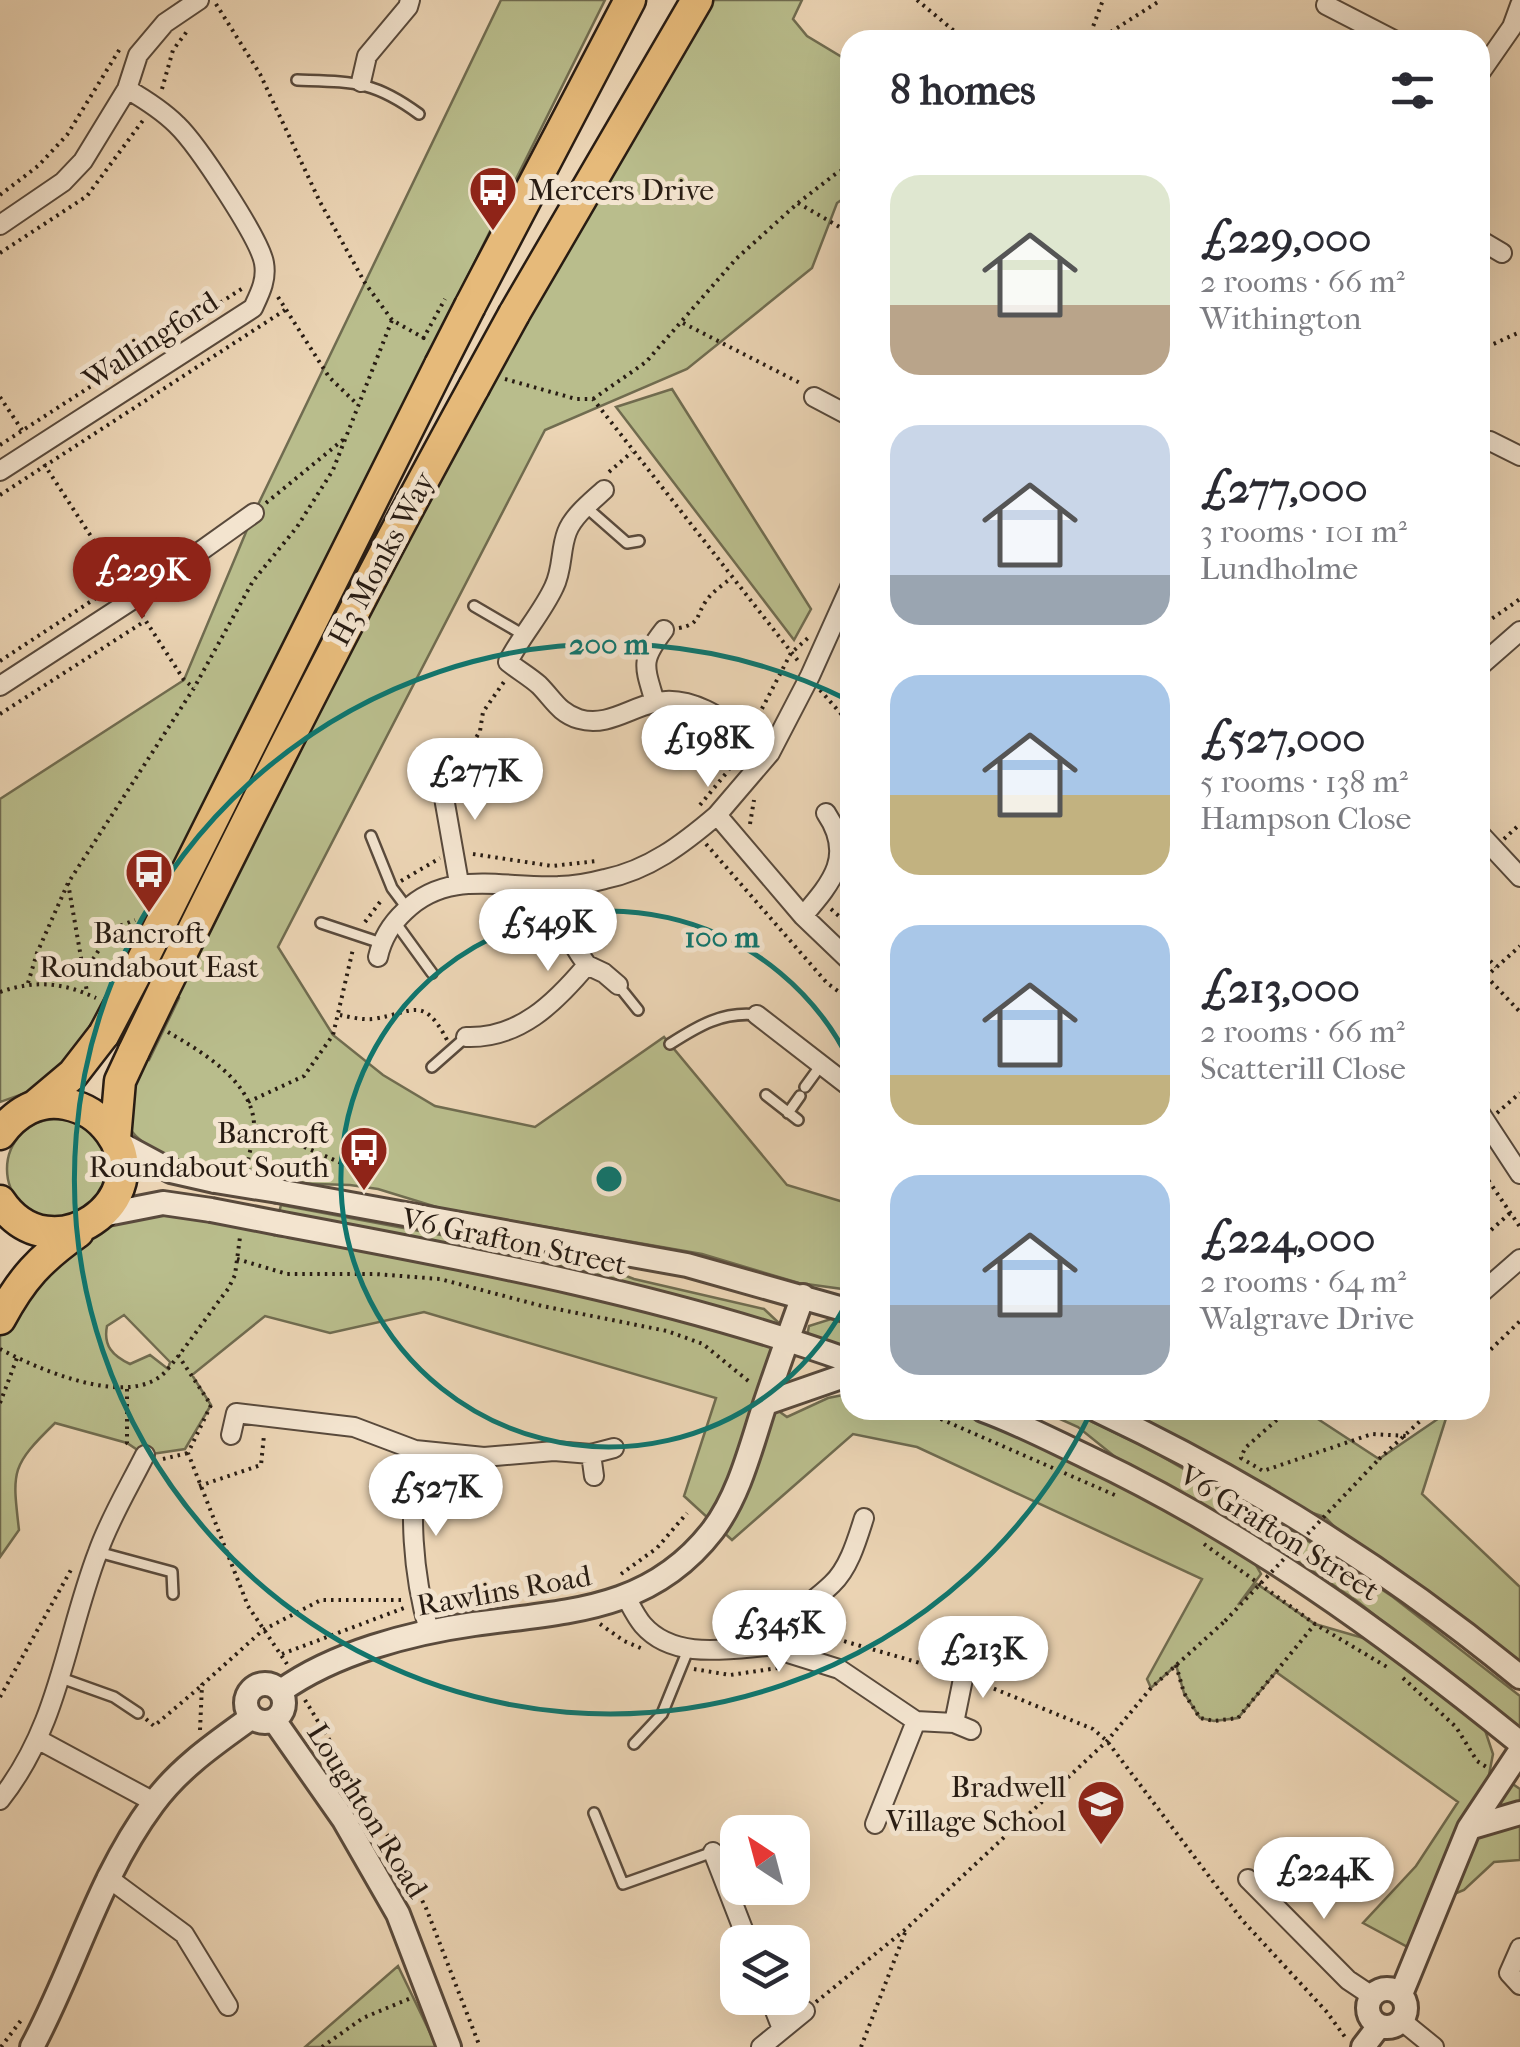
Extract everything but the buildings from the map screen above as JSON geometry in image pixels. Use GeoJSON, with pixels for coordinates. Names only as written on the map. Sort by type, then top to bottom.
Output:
{"type":"FeatureCollection","features":[{"type":"Feature","properties":{"kind":"main road","name":"H3 Monks Way"},"geometry":{"type":"LineString","coordinates":[[93,1221],[114,1199],[120,1181],[116,1141],[120,1081],[277,760],[396,530],[487,382],[514,314],[696,0]]}},
{"type":"Feature","properties":{"kind":"main road","name":"H3 Monks Way"},"geometry":{"type":"LineString","coordinates":[[0,1134],[19,1110],[73,1074],[104,1034],[439,356],[470,306],[624,9]]}},
{"type":"Feature","properties":{"kind":"main road"},"geometry":{"type":"LineString","coordinates":[[19,1110],[58,1102],[81,1107],[101,1120],[116,1141]]}},
{"type":"Feature","properties":{"kind":"main road"},"geometry":{"type":"LineString","coordinates":[[0,1201],[24,1226],[44,1232],[64,1233],[93,1221]]}},
{"type":"Feature","properties":{"kind":"main road"},"geometry":{"type":"LineString","coordinates":[[1,1318],[20,1282],[44,1256],[93,1221]]}},
{"type":"Feature","properties":{"kind":"street"},"geometry":{"type":"LineString","coordinates":[[0,225],[63,182],[82,160],[127,90],[138,55],[165,23],[200,0]]}},
{"type":"Feature","properties":{"kind":"street"},"geometry":{"type":"LineString","coordinates":[[361,82],[367,56],[410,0]]}},
{"type":"Feature","properties":{"kind":"street"},"geometry":{"type":"LineString","coordinates":[[1326,5],[1375,30]]}},
{"type":"Feature","properties":{"kind":"street"},"geometry":{"type":"LineString","coordinates":[[1490,62],[1516,30],[1520,6]]}},
{"type":"Feature","properties":{"kind":"street"},"geometry":{"type":"LineString","coordinates":[[127,90],[154,104],[181,128],[256,238],[264,264],[263,286]]}},
{"type":"Feature","properties":{"kind":"street"},"geometry":{"type":"LineString","coordinates":[[1490,245],[1502,252]]}},
{"type":"Feature","properties":{"kind":"street","name":"Wallingford"},"geometry":{"type":"LineString","coordinates":[[0,470],[253,308],[263,286]]}},
{"type":"Feature","properties":{"kind":"street"},"geometry":{"type":"LineString","coordinates":[[814,397],[840,411]]}},
{"type":"Feature","properties":{"kind":"street"},"geometry":{"type":"LineString","coordinates":[[1490,441],[1520,456]]}},
{"type":"Feature","properties":{"kind":"street"},"geometry":{"type":"LineString","coordinates":[[604,490],[566,534],[560,573],[552,592],[522,634],[508,662],[567,715],[585,721],[606,721],[655,702],[686,704],[706,710],[770,753]]}},
{"type":"Feature","properties":{"kind":"street"},"geometry":{"type":"LineString","coordinates":[[0,686],[132,600],[254,513]]}},
{"type":"Feature","properties":{"kind":"street"},"geometry":{"type":"LineString","coordinates":[[380,950],[401,915],[430,892],[459,883],[559,886],[607,879],[644,867],[681,846],[717,815],[770,753],[840,609]]}},
{"type":"Feature","properties":{"kind":"street"},"geometry":{"type":"LineString","coordinates":[[655,702],[644,664],[646,653],[664,630]]}},
{"type":"Feature","properties":{"kind":"street"},"geometry":{"type":"LineString","coordinates":[[1490,657],[1520,631]]}},
{"type":"Feature","properties":{"kind":"street"},"geometry":{"type":"LineString","coordinates":[[457,760],[444,792],[459,883]]}},
{"type":"Feature","properties":{"kind":"street"},"geometry":{"type":"LineString","coordinates":[[803,916],[837,873],[839,832],[826,813]]}},
{"type":"Feature","properties":{"kind":"street"},"geometry":{"type":"LineString","coordinates":[[717,815],[803,916],[840,951]]}},
{"type":"Feature","properties":{"kind":"street"},"geometry":{"type":"LineString","coordinates":[[1490,845],[1520,877]]}},
{"type":"Feature","properties":{"kind":"street"},"geometry":{"type":"LineString","coordinates":[[559,886],[562,925],[586,965],[618,985]]}},
{"type":"Feature","properties":{"kind":"street"},"geometry":{"type":"LineString","coordinates":[[459,1043],[523,1026],[559,998],[586,965]]}},
{"type":"Feature","properties":{"kind":"street"},"geometry":{"type":"LineString","coordinates":[[757,1015],[840,1080]]}},
{"type":"Feature","properties":{"kind":"street"},"geometry":{"type":"LineString","coordinates":[[1490,1129],[1520,1174]]}},
{"type":"Feature","properties":{"kind":"street","name":"V6 Grafton Street"},"geometry":{"type":"LineString","coordinates":[[116,1141],[172,1172],[687,1265],[840,1308]]}},
{"type":"Feature","properties":{"kind":"street","name":"V6 Grafton Street"},"geometry":{"type":"LineString","coordinates":[[93,1221],[164,1204],[211,1210],[652,1303],[788,1339],[840,1358]]}},
{"type":"Feature","properties":{"kind":"street"},"geometry":{"type":"LineString","coordinates":[[1490,1285],[1520,1259]]}},
{"type":"Feature","properties":{"kind":"street"},"geometry":{"type":"LineString","coordinates":[[807,1298],[840,1298]]}},
{"type":"Feature","properties":{"kind":"street","name":"Rawlins Road"},"geometry":{"type":"LineString","coordinates":[[263,1719],[246,1706],[252,1688],[288,1686],[349,1657],[428,1632],[588,1609],[622,1587],[684,1560],[714,1528],[742,1474],[788,1339],[807,1298]]}},
{"type":"Feature","properties":{"kind":"street"},"geometry":{"type":"LineString","coordinates":[[766,1403],[840,1377]]}},
{"type":"Feature","properties":{"kind":"street"},"geometry":{"type":"LineString","coordinates":[[232,1435],[234,1391]]}},
{"type":"Feature","properties":{"kind":"street"},"geometry":{"type":"LineString","coordinates":[[236,1413],[354,1427],[415,1450],[484,1457],[554,1451],[592,1454],[614,1448]]}},
{"type":"Feature","properties":{"kind":"street","name":"V6 Grafton Street"},"geometry":{"type":"LineString","coordinates":[[1011,1420],[1148,1486],[1318,1589],[1405,1650],[1520,1743]]}},
{"type":"Feature","properties":{"kind":"street","name":"V6 Grafton Street"},"geometry":{"type":"LineString","coordinates":[[1118,1420],[1271,1499],[1366,1559],[1520,1678]]}},
{"type":"Feature","properties":{"kind":"street"},"geometry":{"type":"LineString","coordinates":[[415,1450],[410,1523],[420,1602],[428,1632]]}},
{"type":"Feature","properties":{"kind":"street"},"geometry":{"type":"LineString","coordinates":[[592,1454],[594,1476]]}},
{"type":"Feature","properties":{"kind":"street"},"geometry":{"type":"LineString","coordinates":[[0,1800],[39,1740],[62,1678],[98,1552],[145,1455]]}},
{"type":"Feature","properties":{"kind":"street"},"geometry":{"type":"LineString","coordinates":[[786,1650],[790,1618],[835,1582],[856,1544],[864,1518]]}},
{"type":"Feature","properties":{"kind":"street"},"geometry":{"type":"LineString","coordinates":[[622,1587],[643,1626],[686,1658],[786,1650],[838,1669],[916,1721],[962,1727],[964,1672]]}},
{"type":"Feature","properties":{"kind":"street"},"geometry":{"type":"LineString","coordinates":[[32,2047],[106,1877],[154,1802],[194,1760],[284,1710],[288,1686]]}},
{"type":"Feature","properties":{"kind":"street","name":"Loughton Road"},"geometry":{"type":"LineString","coordinates":[[263,1719],[344,1820],[398,1914],[449,2047]]}},
{"type":"Feature","properties":{"kind":"street"},"geometry":{"type":"LineString","coordinates":[[874,1824],[916,1721]]}},
{"type":"Feature","properties":{"kind":"street"},"geometry":{"type":"LineString","coordinates":[[39,1740],[154,1802]]}},
{"type":"Feature","properties":{"kind":"street"},"geometry":{"type":"LineString","coordinates":[[1401,1994],[1470,1828],[1520,1751]]}},
{"type":"Feature","properties":{"kind":"street"},"geometry":{"type":"LineString","coordinates":[[1470,1828],[1520,1813]]}},
{"type":"Feature","properties":{"kind":"street"},"geometry":{"type":"LineString","coordinates":[[713,1852],[741,1925]]}},
{"type":"Feature","properties":{"kind":"street"},"geometry":{"type":"LineString","coordinates":[[106,1877],[184,1934],[228,2006]]}},
{"type":"Feature","properties":{"kind":"street"},"geometry":{"type":"LineString","coordinates":[[1248,1879],[1348,1980],[1372,1996]]}},
{"type":"Feature","properties":{"kind":"street"},"geometry":{"type":"LineString","coordinates":[[1520,1948],[1509,1973],[1520,1985]]}},
{"type":"Feature","properties":{"kind":"street"},"geometry":{"type":"LineString","coordinates":[[1387,1988],[1401,1994],[1407,2007],[1402,2021],[1392,2027],[1378,2026],[1368,2013],[1372,1996],[1387,1988]]}},
{"type":"Feature","properties":{"kind":"street"},"geometry":{"type":"LineString","coordinates":[[777,2015],[782,2029]]}},
{"type":"Feature","properties":{"kind":"street"},"geometry":{"type":"LineString","coordinates":[[761,2047],[800,2015]]}},
{"type":"Feature","properties":{"kind":"street"},"geometry":{"type":"LineString","coordinates":[[1402,2021],[1434,2047]]}},
{"type":"Feature","properties":{"kind":"street"},"geometry":{"type":"LineString","coordinates":[[1363,2047],[1378,2026]]}},
{"type":"Feature","properties":{"kind":"lane"},"geometry":{"type":"LineString","coordinates":[[297,80],[361,82],[392,94],[420,114]]}},
{"type":"Feature","properties":{"kind":"lane"},"geometry":{"type":"LineString","coordinates":[[586,508],[627,543],[639,542]]}},
{"type":"Feature","properties":{"kind":"lane"},"geometry":{"type":"LineString","coordinates":[[474,606],[522,634]]}},
{"type":"Feature","properties":{"kind":"lane"},"geometry":{"type":"LineString","coordinates":[[371,836],[401,915],[432,973]]}},
{"type":"Feature","properties":{"kind":"lane"},"geometry":{"type":"LineString","coordinates":[[321,924],[380,950]]}},
{"type":"Feature","properties":{"kind":"lane"},"geometry":{"type":"LineString","coordinates":[[618,985],[638,1010]]}},
{"type":"Feature","properties":{"kind":"lane"},"geometry":{"type":"LineString","coordinates":[[670,1044],[712,1020],[738,1013],[757,1015]]}},
{"type":"Feature","properties":{"kind":"lane"},"geometry":{"type":"LineString","coordinates":[[432,1068],[459,1043]]}},
{"type":"Feature","properties":{"kind":"lane"},"geometry":{"type":"LineString","coordinates":[[788,1112],[821,1065]]}},
{"type":"Feature","properties":{"kind":"lane"},"geometry":{"type":"LineString","coordinates":[[766,1095],[798,1120]]}},
{"type":"Feature","properties":{"kind":"lane"},"geometry":{"type":"LineString","coordinates":[[98,1552],[172,1572],[172,1594]]}},
{"type":"Feature","properties":{"kind":"lane"},"geometry":{"type":"LineString","coordinates":[[634,1744],[662,1714],[686,1658]]}},
{"type":"Feature","properties":{"kind":"lane"},"geometry":{"type":"LineString","coordinates":[[62,1678],[114,1697],[138,1713]]}},
{"type":"Feature","properties":{"kind":"lane"},"geometry":{"type":"LineString","coordinates":[[594,1813],[623,1884],[713,1852]]}},
{"type":"Feature","properties":{"kind":"path"},"geometry":{"type":"LineString","coordinates":[[213,0],[260,74],[345,250],[392,320],[439,356]]}},
{"type":"Feature","properties":{"kind":"path"},"geometry":{"type":"LineString","coordinates":[[917,0],[954,30]]}},
{"type":"Feature","properties":{"kind":"path"},"geometry":{"type":"LineString","coordinates":[[1092,30],[1103,0]]}},
{"type":"Feature","properties":{"kind":"path"},"geometry":{"type":"LineString","coordinates":[[1114,30],[1160,0]]}},
{"type":"Feature","properties":{"kind":"path"},"geometry":{"type":"LineString","coordinates":[[0,195],[38,166],[67,135],[123,44]]}},
{"type":"Feature","properties":{"kind":"path"},"geometry":{"type":"LineString","coordinates":[[487,382],[593,399],[646,362],[736,258],[840,171]]}},
{"type":"Feature","properties":{"kind":"path"},"geometry":{"type":"LineString","coordinates":[[798,203],[840,227]]}},
{"type":"Feature","properties":{"kind":"path"},"geometry":{"type":"LineString","coordinates":[[0,445],[246,286],[263,286],[276,294],[330,377],[358,405]]}},
{"type":"Feature","properties":{"kind":"path"},"geometry":{"type":"LineString","coordinates":[[0,495],[287,309]]}},
{"type":"Feature","properties":{"kind":"path"},"geometry":{"type":"LineString","coordinates":[[28,982],[36,953],[68,883],[194,688],[253,581],[315,502],[348,436],[392,320]]}},
{"type":"Feature","properties":{"kind":"path"},"geometry":{"type":"LineString","coordinates":[[683,323],[812,389],[814,397]]}},
{"type":"Feature","properties":{"kind":"path"},"geometry":{"type":"LineString","coordinates":[[1490,346],[1520,332]]}},
{"type":"Feature","properties":{"kind":"path"},"geometry":{"type":"LineString","coordinates":[[0,396],[184,680],[194,688]]}},
{"type":"Feature","properties":{"kind":"path"},"geometry":{"type":"LineString","coordinates":[[593,399],[840,712]]}},
{"type":"Feature","properties":{"kind":"path"},"geometry":{"type":"LineString","coordinates":[[254,513],[348,436]]}},
{"type":"Feature","properties":{"kind":"path"},"geometry":{"type":"LineString","coordinates":[[604,490],[604,477],[633,450]]}},
{"type":"Feature","properties":{"kind":"path"},"geometry":{"type":"LineString","coordinates":[[0,661],[169,550]]}},
{"type":"Feature","properties":{"kind":"path"},"geometry":{"type":"LineString","coordinates":[[664,630],[687,626],[700,617],[705,602],[732,577]]}},
{"type":"Feature","properties":{"kind":"path"},"geometry":{"type":"LineString","coordinates":[[1490,620],[1520,599]]}},
{"type":"Feature","properties":{"kind":"path"},"geometry":{"type":"LineString","coordinates":[[0,714],[145,621]]}},
{"type":"Feature","properties":{"kind":"path"},"geometry":{"type":"LineString","coordinates":[[457,760],[468,752],[484,712],[515,667]]}},
{"type":"Feature","properties":{"kind":"path"},"geometry":{"type":"LineString","coordinates":[[754,799],[748,820],[754,833]]}},
{"type":"Feature","properties":{"kind":"path"},"geometry":{"type":"LineString","coordinates":[[696,834],[827,983],[840,993]]}},
{"type":"Feature","properties":{"kind":"path"},"geometry":{"type":"LineString","coordinates":[[68,883],[87,994]]}},
{"type":"Feature","properties":{"kind":"path"},"geometry":{"type":"LineString","coordinates":[[818,898],[840,917]]}},
{"type":"Feature","properties":{"kind":"path"},"geometry":{"type":"LineString","coordinates":[[85,972],[112,929],[137,920],[159,927]]}},
{"type":"Feature","properties":{"kind":"path"},"geometry":{"type":"LineString","coordinates":[[1490,973],[1520,946]]}},
{"type":"Feature","properties":{"kind":"path"},"geometry":{"type":"LineString","coordinates":[[1490,961],[1496,968]]}},
{"type":"Feature","properties":{"kind":"path"},"geometry":{"type":"LineString","coordinates":[[1490,980],[1520,1012]]}},
{"type":"Feature","properties":{"kind":"path"},"geometry":{"type":"LineString","coordinates":[[0,992],[28,982],[57,983],[102,1001]]}},
{"type":"Feature","properties":{"kind":"path"},"geometry":{"type":"LineString","coordinates":[[340,1015],[370,1020],[412,1008],[426,1011],[459,1043]]}},
{"type":"Feature","properties":{"kind":"path"},"geometry":{"type":"LineString","coordinates":[[165,1030],[212,1060],[245,1096],[254,1114],[246,1172]]}},
{"type":"Feature","properties":{"kind":"path"},"geometry":{"type":"LineString","coordinates":[[1490,1113],[1520,1093]]}},
{"type":"Feature","properties":{"kind":"path"},"geometry":{"type":"LineString","coordinates":[[254,1125],[362,1172]]}},
{"type":"Feature","properties":{"kind":"path"},"geometry":{"type":"LineString","coordinates":[[1490,1183],[1520,1227]]}},
{"type":"Feature","properties":{"kind":"path"},"geometry":{"type":"LineString","coordinates":[[1490,1231],[1511,1213]]}},
{"type":"Feature","properties":{"kind":"path"},"geometry":{"type":"LineString","coordinates":[[0,1349],[53,1373],[127,1388],[141,1387],[168,1369],[228,1289],[235,1275],[240,1229]]}},
{"type":"Feature","properties":{"kind":"path"},"geometry":{"type":"LineString","coordinates":[[237,1259],[287,1274],[440,1279],[666,1332],[703,1344],[750,1381],[766,1403]]}},
{"type":"Feature","properties":{"kind":"path"},"geometry":{"type":"LineString","coordinates":[[1490,1350],[1520,1321]]}},
{"type":"Feature","properties":{"kind":"path"},"geometry":{"type":"LineString","coordinates":[[178,1354],[211,1405],[188,1454],[248,1606],[282,1654],[288,1686],[418,1893],[480,2047]]}},
{"type":"Feature","properties":{"kind":"path"},"geometry":{"type":"LineString","coordinates":[[0,1403],[17,1358]]}},
{"type":"Feature","properties":{"kind":"path"},"geometry":{"type":"LineString","coordinates":[[199,1486],[261,1465],[266,1415]]}},
{"type":"Feature","properties":{"kind":"path"},"geometry":{"type":"LineString","coordinates":[[943,1420],[1127,1501]]}},
{"type":"Feature","properties":{"kind":"path"},"geometry":{"type":"LineString","coordinates":[[1277,1420],[1246,1448],[1241,1458],[1263,1471],[1372,1434],[1407,1436]]}},
{"type":"Feature","properties":{"kind":"path"},"geometry":{"type":"LineString","coordinates":[[810,2007],[906,1930],[1107,1741],[1151,1688],[1225,1621],[1379,1459],[1422,1420]]}},
{"type":"Feature","properties":{"kind":"path"},"geometry":{"type":"LineString","coordinates":[[622,1587],[688,1513]]}},
{"type":"Feature","properties":{"kind":"path"},"geometry":{"type":"LineString","coordinates":[[1201,1542],[1315,1624],[1390,1668]]}},
{"type":"Feature","properties":{"kind":"path"},"geometry":{"type":"LineString","coordinates":[[0,1697],[72,1568]]}},
{"type":"Feature","properties":{"kind":"path"},"geometry":{"type":"LineString","coordinates":[[282,1654],[420,1602],[507,1599]]}},
{"type":"Feature","properties":{"kind":"path"},"geometry":{"type":"LineString","coordinates":[[588,1609],[602,1626],[624,1641],[730,1675],[786,1666],[786,1650],[819,1634],[964,1672],[1093,1729],[1107,1741],[1242,1920],[1326,2010],[1352,2047]]}},
{"type":"Feature","properties":{"kind":"path"},"geometry":{"type":"LineString","coordinates":[[1176,1665],[1184,1693],[1200,1718],[1238,1718],[1315,1624]]}},
{"type":"Feature","properties":{"kind":"path"},"geometry":{"type":"LineString","coordinates":[[1402,1678],[1456,1727],[1477,1761],[1501,1776]]}},
{"type":"Feature","properties":{"kind":"path"},"geometry":{"type":"LineString","coordinates":[[138,1713],[154,1726],[202,1685]]}},
{"type":"Feature","properties":{"kind":"path"},"geometry":{"type":"LineString","coordinates":[[861,2047],[906,1930]]}},
{"type":"Feature","properties":{"kind":"path"},"geometry":{"type":"LineString","coordinates":[[322,2047],[363,2018],[420,1994]]}},
{"type":"Feature","properties":{"kind":"green space"},"geometry":{"type":"Polygon","coordinates":[[[501,0],[605,0],[435,342],[159,927],[120,972],[89,1031],[93,1036],[37,1089],[0,1102],[0,799],[184,680],[254,513],[501,0]]]}},
{"type":"Feature","properties":{"kind":"green space"},"geometry":{"type":"Polygon","coordinates":[[[697,0],[802,0],[793,19],[807,36],[840,56],[840,201],[812,268],[687,369],[545,430],[278,947],[333,1035],[383,1075],[435,1106],[535,1127],[664,1037],[787,1185],[840,1201],[840,1289],[799,1283],[702,1254],[443,1209],[378,1189],[282,1183],[284,1175],[223,1165],[216,1170],[157,1152],[128,1127],[132,1085],[144,1058],[149,1060],[179,998],[174,995],[216,885],[697,0]]]}},
{"type":"Feature","properties":{"kind":"green space"},"geometry":{"type":"Polygon","coordinates":[[[672,389],[811,609],[794,640],[616,407],[672,389]]]}},
{"type":"Feature","properties":{"kind":"green space"},"geometry":{"type":"Polygon","coordinates":[[[57,1119],[76,1123],[93,1133],[103,1150],[107,1169],[103,1188],[93,1205],[76,1215],[57,1219],[38,1215],[21,1205],[11,1188],[7,1169],[11,1150],[21,1133],[38,1123],[57,1119]]]}},
{"type":"Feature","properties":{"kind":"green space"},"geometry":{"type":"Polygon","coordinates":[[[163,1203],[788,1339],[766,1402],[787,1417],[840,1396],[840,1420],[1010,1420],[1242,1541],[1261,1574],[1238,1605],[1257,1584],[1315,1624],[1405,1650],[1484,1727],[1493,1754],[1488,1780],[1501,1776],[1520,1789],[1520,1860],[1494,1862],[1464,1890],[1454,1894],[1417,1952],[1363,1923],[1416,1866],[1458,1802],[1276,1672],[1238,1718],[1200,1718],[1184,1693],[1176,1665],[1151,1688],[1147,1679],[1202,1579],[917,1447],[853,1434],[732,1540],[684,1496],[716,1398],[424,1312],[330,1333],[265,1316],[192,1375],[211,1405],[185,1449],[145,1455],[127,1443],[55,1423],[22,1460],[15,1494],[19,1530],[0,1557],[0,1306],[102,1215],[163,1203]],[[124,1315],[107,1326],[108,1345],[114,1354],[130,1364],[150,1355],[168,1369],[170,1362],[124,1315]]]}},
{"type":"Feature","properties":{"kind":"green space"},"geometry":{"type":"Polygon","coordinates":[[[281,1205],[595,1264],[634,1279],[764,1309],[779,1323],[775,1327],[278,1217],[281,1205]]]}},
{"type":"Feature","properties":{"kind":"green space"},"geometry":{"type":"Polygon","coordinates":[[[831,1319],[840,1322],[840,1348],[807,1336],[809,1326],[831,1319]]]}},
{"type":"Feature","properties":{"kind":"green space"},"geometry":{"type":"Polygon","coordinates":[[[1062,1420],[1089,1420],[1149,1449],[1318,1547],[1393,1597],[1520,1696],[1520,1730],[1357,1601],[1302,1564],[1129,1468],[1078,1427],[1062,1420]]]}},
{"type":"Feature","properties":{"kind":"green space"},"geometry":{"type":"Polygon","coordinates":[[[1125,1420],[1319,1420],[1379,1459],[1436,1420],[1445,1420],[1422,1494],[1520,1587],[1520,1677],[1366,1559],[1325,1517],[1271,1499],[1125,1420]]]}},
{"type":"Feature","properties":{"kind":"green space"},"geometry":{"type":"Polygon","coordinates":[[[398,1966],[437,2047],[305,2047],[398,1966]]]}},
{"type":"Feature","properties":{"kind":"place","name":"Mercers Drive"},"geometry":{"type":"Point","coordinates":[493,232]}},
{"type":"Feature","properties":{"kind":"place","name":"Bancroft Roundabout East"},"geometry":{"type":"Point","coordinates":[149,914]}},
{"type":"Feature","properties":{"kind":"place","name":"Bancroft Roundabout South"},"geometry":{"type":"Point","coordinates":[364,1192]}},
{"type":"Feature","properties":{"kind":"place","name":"Bradwell Village School"},"geometry":{"type":"Point","coordinates":[1101,1846]}}]}
